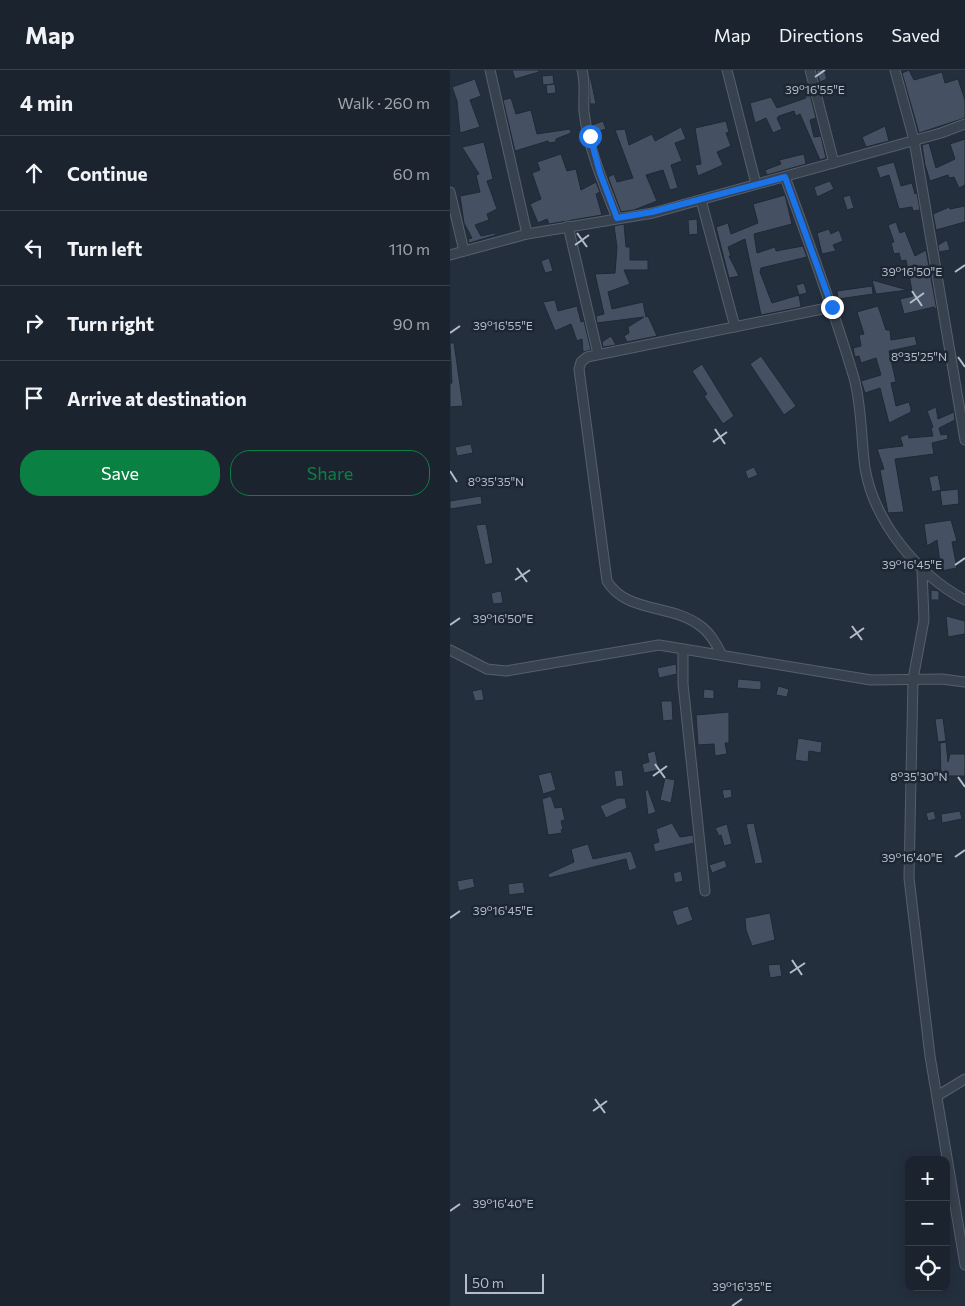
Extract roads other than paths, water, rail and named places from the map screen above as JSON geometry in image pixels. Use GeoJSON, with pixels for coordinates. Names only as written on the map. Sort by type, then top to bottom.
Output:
{"type":"FeatureCollection","features":[{"type":"Feature","properties":{"kind":"street"},"geometry":{"type":"LineString","coordinates":[[490,70],[527,234]]}},
{"type":"Feature","properties":{"kind":"street"},"geometry":{"type":"LineString","coordinates":[[582,70],[585,94],[584,112],[600,173],[617,218]]}},
{"type":"Feature","properties":{"kind":"street"},"geometry":{"type":"LineString","coordinates":[[727,70],[756,184]]}},
{"type":"Feature","properties":{"kind":"street"},"geometry":{"type":"LineString","coordinates":[[810,70],[834,163]]}},
{"type":"Feature","properties":{"kind":"street"},"geometry":{"type":"LineString","coordinates":[[895,70],[914,140],[965,440]]}},
{"type":"Feature","properties":{"kind":"street"},"geometry":{"type":"LineString","coordinates":[[450,255],[527,234],[652,212],[701,200],[965,124]]}},
{"type":"Feature","properties":{"kind":"street"},"geometry":{"type":"LineString","coordinates":[[785,177],[832,307],[856,386],[865,470],[874,498],[897,542],[922,570],[948,591],[965,600]]}},
{"type":"Feature","properties":{"kind":"street"},"geometry":{"type":"LineString","coordinates":[[450,192],[464,251]]}},
{"type":"Feature","properties":{"kind":"street"},"geometry":{"type":"LineString","coordinates":[[701,200],[735,327]]}},
{"type":"Feature","properties":{"kind":"street"},"geometry":{"type":"LineString","coordinates":[[568,226],[598,354]]}},
{"type":"Feature","properties":{"kind":"street"},"geometry":{"type":"LineString","coordinates":[[722,655],[714,640],[700,625],[686,617],[622,598],[607,581],[579,369],[581,362],[587,357],[598,354],[832,307]]}},
{"type":"Feature","properties":{"kind":"street"},"geometry":{"type":"LineString","coordinates":[[922,570],[924,620],[913,680],[909,878],[936,1096],[965,1265]]}},
{"type":"Feature","properties":{"kind":"street"},"geometry":{"type":"LineString","coordinates":[[450,650],[487,669],[506,671],[659,645],[871,680],[942,679],[965,682]]}},
{"type":"Feature","properties":{"kind":"street"},"geometry":{"type":"LineString","coordinates":[[683,649],[683,684],[705,891]]}},
{"type":"Feature","properties":{"kind":"street"},"geometry":{"type":"LineString","coordinates":[[936,1096],[965,1079]]}}]}
